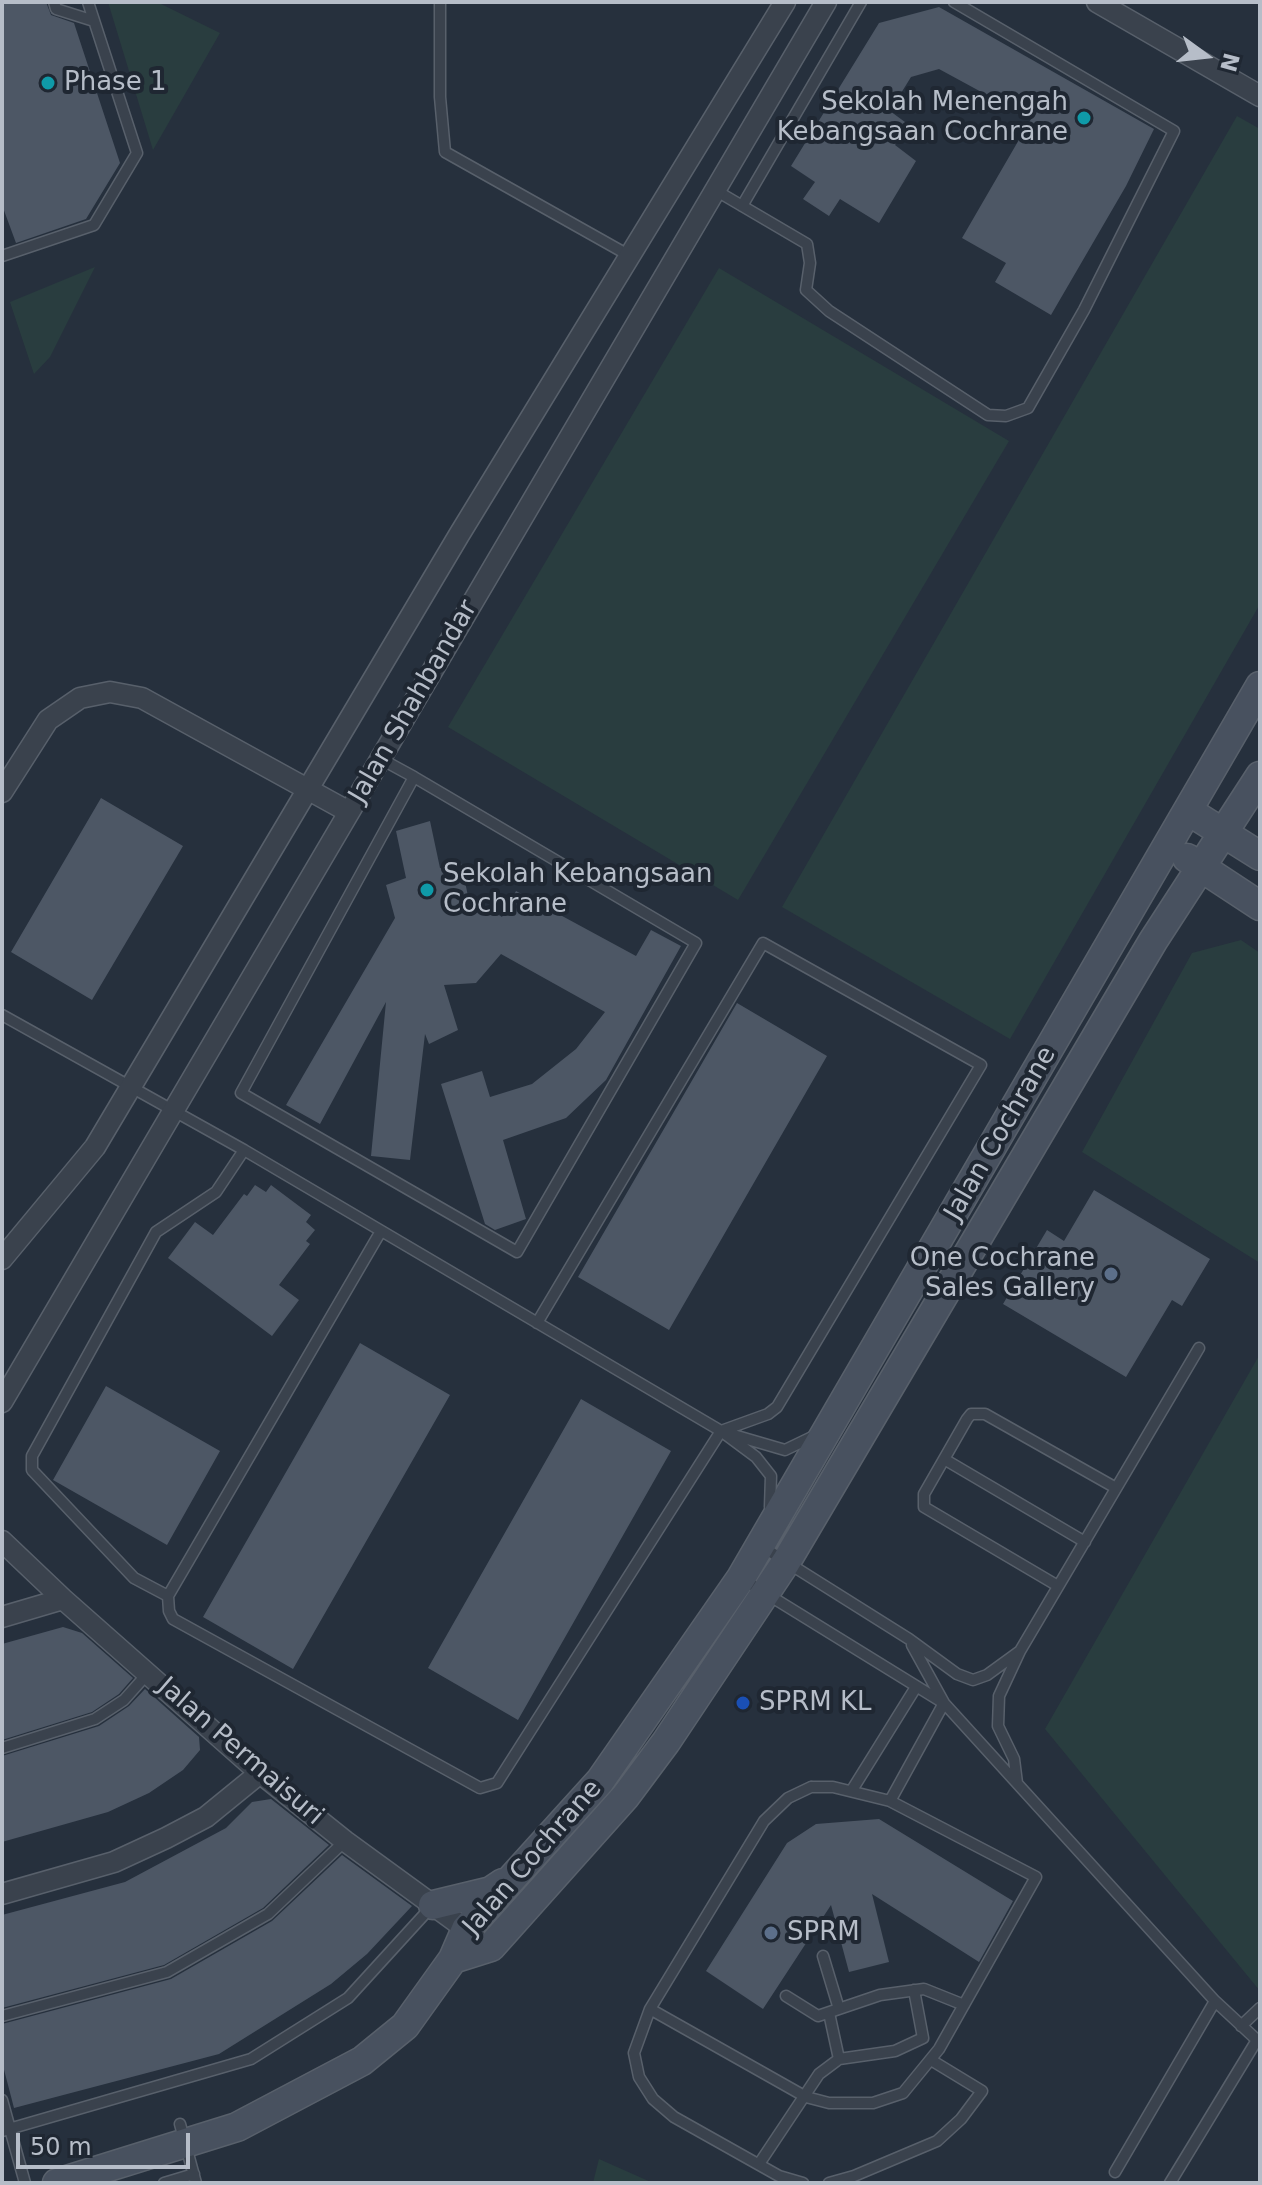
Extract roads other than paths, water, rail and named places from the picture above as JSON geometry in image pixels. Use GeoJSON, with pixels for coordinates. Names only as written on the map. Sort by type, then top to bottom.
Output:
{"type":"FeatureCollection","features":[{"type":"Feature","properties":{"kind":"street","name":"Jalan Shahbandar"},"geometry":{"type":"LineString","coordinates":[[2,1259],[95,1147],[307,788],[785,2]]}},
{"type":"Feature","properties":{"kind":"street","name":"Jalan Shahbandar"},"geometry":{"type":"LineString","coordinates":[[2,1402],[826,2]]}},
{"type":"Feature","properties":{"kind":"street"},"geometry":{"type":"LineString","coordinates":[[1097,2],[1260,96]]}},
{"type":"Feature","properties":{"kind":"street"},"geometry":{"type":"LineString","coordinates":[[1127,2],[1145,30]]}},
{"type":"Feature","properties":{"kind":"street","name":"Jalan Cochrane"},"geometry":{"type":"LineString","coordinates":[[453,1959],[466,1929],[600,1781],[741,1578],[837,1419],[1260,686]]}},
{"type":"Feature","properties":{"kind":"street"},"geometry":{"type":"LineString","coordinates":[[2,792],[48,720],[80,698],[110,692],[142,698],[349,812]]}},
{"type":"Feature","properties":{"kind":"street","name":"Jalan Cochrane"},"geometry":{"type":"LineString","coordinates":[[453,1959],[491,1947],[625,1797],[766,1594],[1153,941],[1260,776]]}},
{"type":"Feature","properties":{"kind":"street"},"geometry":{"type":"LineString","coordinates":[[1190,812],[1260,856]]}},
{"type":"Feature","properties":{"kind":"street"},"geometry":{"type":"LineString","coordinates":[[1168,847],[1260,906]]}},
{"type":"Feature","properties":{"kind":"street","name":"Jalan Permaisuri"},"geometry":{"type":"LineString","coordinates":[[2,1541],[260,1773],[345,1841],[491,1947]]}},
{"type":"Feature","properties":{"kind":"street"},"geometry":{"type":"LineString","coordinates":[[2,1617],[63,1599]]}},
{"type":"Feature","properties":{"kind":"street"},"geometry":{"type":"LineString","coordinates":[[2,1894],[114,1862],[140,1850],[206,1817],[260,1773]]}},
{"type":"Feature","properties":{"kind":"street"},"geometry":{"type":"LineString","coordinates":[[433,1905],[491,1891],[507,1881]]}},
{"type":"Feature","properties":{"kind":"street"},"geometry":{"type":"LineString","coordinates":[[57,2183],[182,2135],[237,2127],[362,2061],[405,2026],[453,1959]]}},
{"type":"Feature","properties":{"kind":"lane"},"geometry":{"type":"LineString","coordinates":[[54,2],[56,9],[94,21]]}},
{"type":"Feature","properties":{"kind":"lane"},"geometry":{"type":"LineString","coordinates":[[2,256],[94,225],[137,153],[88,2]]}},
{"type":"Feature","properties":{"kind":"lane"},"geometry":{"type":"LineString","coordinates":[[440,2],[440,97],[445,152],[630,256]]}},
{"type":"Feature","properties":{"kind":"lane"},"geometry":{"type":"LineString","coordinates":[[742,206],[861,2]]}},
{"type":"Feature","properties":{"kind":"lane"},"geometry":{"type":"LineString","coordinates":[[715,190],[807,244],[810,263],[806,290],[829,311],[988,415],[1006,416],[1028,408],[1084,310],[1174,131],[954,2]]}},
{"type":"Feature","properties":{"kind":"lane"},"geometry":{"type":"LineString","coordinates":[[381,759],[414,777],[696,943],[517,1252],[241,1093],[414,777]]}},
{"type":"Feature","properties":{"kind":"lane"},"geometry":{"type":"LineString","coordinates":[[381,1231],[168,1596],[173,1619],[480,1788],[497,1783],[721,1431],[768,1414],[777,1407],[981,1065],[763,943],[537,1323]]}},
{"type":"Feature","properties":{"kind":"lane"},"geometry":{"type":"LineString","coordinates":[[2,1015],[244,1150],[721,1431],[756,1457],[771,1476],[772,1498],[760,1547],[909,1639],[957,1674],[973,1680],[987,1675],[1020,1651]]}},
{"type":"Feature","properties":{"kind":"lane"},"geometry":{"type":"LineString","coordinates":[[168,1596],[134,1578],[32,1470],[32,1456],[156,1232],[216,1192],[244,1150]]}},
{"type":"Feature","properties":{"kind":"lane"},"geometry":{"type":"LineString","coordinates":[[1017,1783],[1014,1759],[998,1726],[996,1712],[999,1696],[1020,1651],[1199,1348]]}},
{"type":"Feature","properties":{"kind":"lane"},"geometry":{"type":"LineString","coordinates":[[1058,1586],[924,1507],[924,1494],[967,1419],[979,1412],[1116,1488]]}},
{"type":"Feature","properties":{"kind":"lane"},"geometry":{"type":"LineString","coordinates":[[721,1431],[785,1450],[801,1445],[837,1419]]}},
{"type":"Feature","properties":{"kind":"lane"},"geometry":{"type":"LineString","coordinates":[[944,1459],[1085,1542]]}},
{"type":"Feature","properties":{"kind":"lane"},"geometry":{"type":"LineString","coordinates":[[741,1578],[944,1703]]}},
{"type":"Feature","properties":{"kind":"lane"},"geometry":{"type":"LineString","coordinates":[[909,1639],[944,1703],[1215,2001],[1257,2040],[1170,2183]]}},
{"type":"Feature","properties":{"kind":"lane"},"geometry":{"type":"LineString","coordinates":[[2,1748],[95,1719],[124,1700],[148,1673]]}},
{"type":"Feature","properties":{"kind":"lane"},"geometry":{"type":"LineString","coordinates":[[852,1790],[916,1687]]}},
{"type":"Feature","properties":{"kind":"lane"},"geometry":{"type":"LineString","coordinates":[[890,1801],[944,1703]]}},
{"type":"Feature","properties":{"kind":"lane"},"geometry":{"type":"LineString","coordinates":[[650,2009],[806,2097],[829,2103],[873,2103],[903,2093],[931,2060],[1036,1877],[890,1801],[852,1790],[811,1787],[788,1798],[764,1821],[650,2009],[634,2053],[639,2077],[653,2099],[674,2117],[759,2164],[803,2183]]}},
{"type":"Feature","properties":{"kind":"lane"},"geometry":{"type":"LineString","coordinates":[[2,2016],[167,1972],[268,1914],[345,1841]]}},
{"type":"Feature","properties":{"kind":"lane"},"geometry":{"type":"LineString","coordinates":[[6,2130],[251,2059],[348,1998],[433,1905]]}},
{"type":"Feature","properties":{"kind":"lane"},"geometry":{"type":"LineString","coordinates":[[823,1956],[834,2011],[839,2059]]}},
{"type":"Feature","properties":{"kind":"lane"},"geometry":{"type":"LineString","coordinates":[[786,1996],[818,2016],[880,1995],[924,1989],[964,2005]]}},
{"type":"Feature","properties":{"kind":"lane"},"geometry":{"type":"LineString","coordinates":[[759,2164],[819,2074],[839,2059],[895,2051],[923,2038],[914,1990]]}},
{"type":"Feature","properties":{"kind":"lane"},"geometry":{"type":"LineString","coordinates":[[1115,2172],[1215,2001]]}},
{"type":"Feature","properties":{"kind":"lane"},"geometry":{"type":"LineString","coordinates":[[1241,2026],[1260,2008]]}},
{"type":"Feature","properties":{"kind":"lane"},"geometry":{"type":"LineString","coordinates":[[829,2183],[854,2176],[937,2141],[961,2119],[982,2091],[931,2060]]}},
{"type":"Feature","properties":{"kind":"lane"},"geometry":{"type":"LineString","coordinates":[[2,2100],[6,2130],[25,2183]]}},
{"type":"Feature","properties":{"kind":"lane"},"geometry":{"type":"LineString","coordinates":[[164,2183],[195,2178],[182,2135]]}},
{"type":"Feature","properties":{"kind":"place","name":"Phase 1"},"geometry":{"type":"Point","coordinates":[48,83]}},
{"type":"Feature","properties":{"kind":"place","name":"Sekolah Menengah Kebangsaan Cochrane"},"geometry":{"type":"Point","coordinates":[1084,118]}},
{"type":"Feature","properties":{"kind":"place","name":"Sekolah Kebangsaan Cochrane"},"geometry":{"type":"Point","coordinates":[427,890]}},
{"type":"Feature","properties":{"kind":"place","name":"One Cochrane Sales Gallery"},"geometry":{"type":"Point","coordinates":[1111,1274]}},
{"type":"Feature","properties":{"kind":"place","name":"SPRM KL"},"geometry":{"type":"Point","coordinates":[743,1703]}},
{"type":"Feature","properties":{"kind":"place","name":"SPRM"},"geometry":{"type":"Point","coordinates":[771,1933]}}]}
